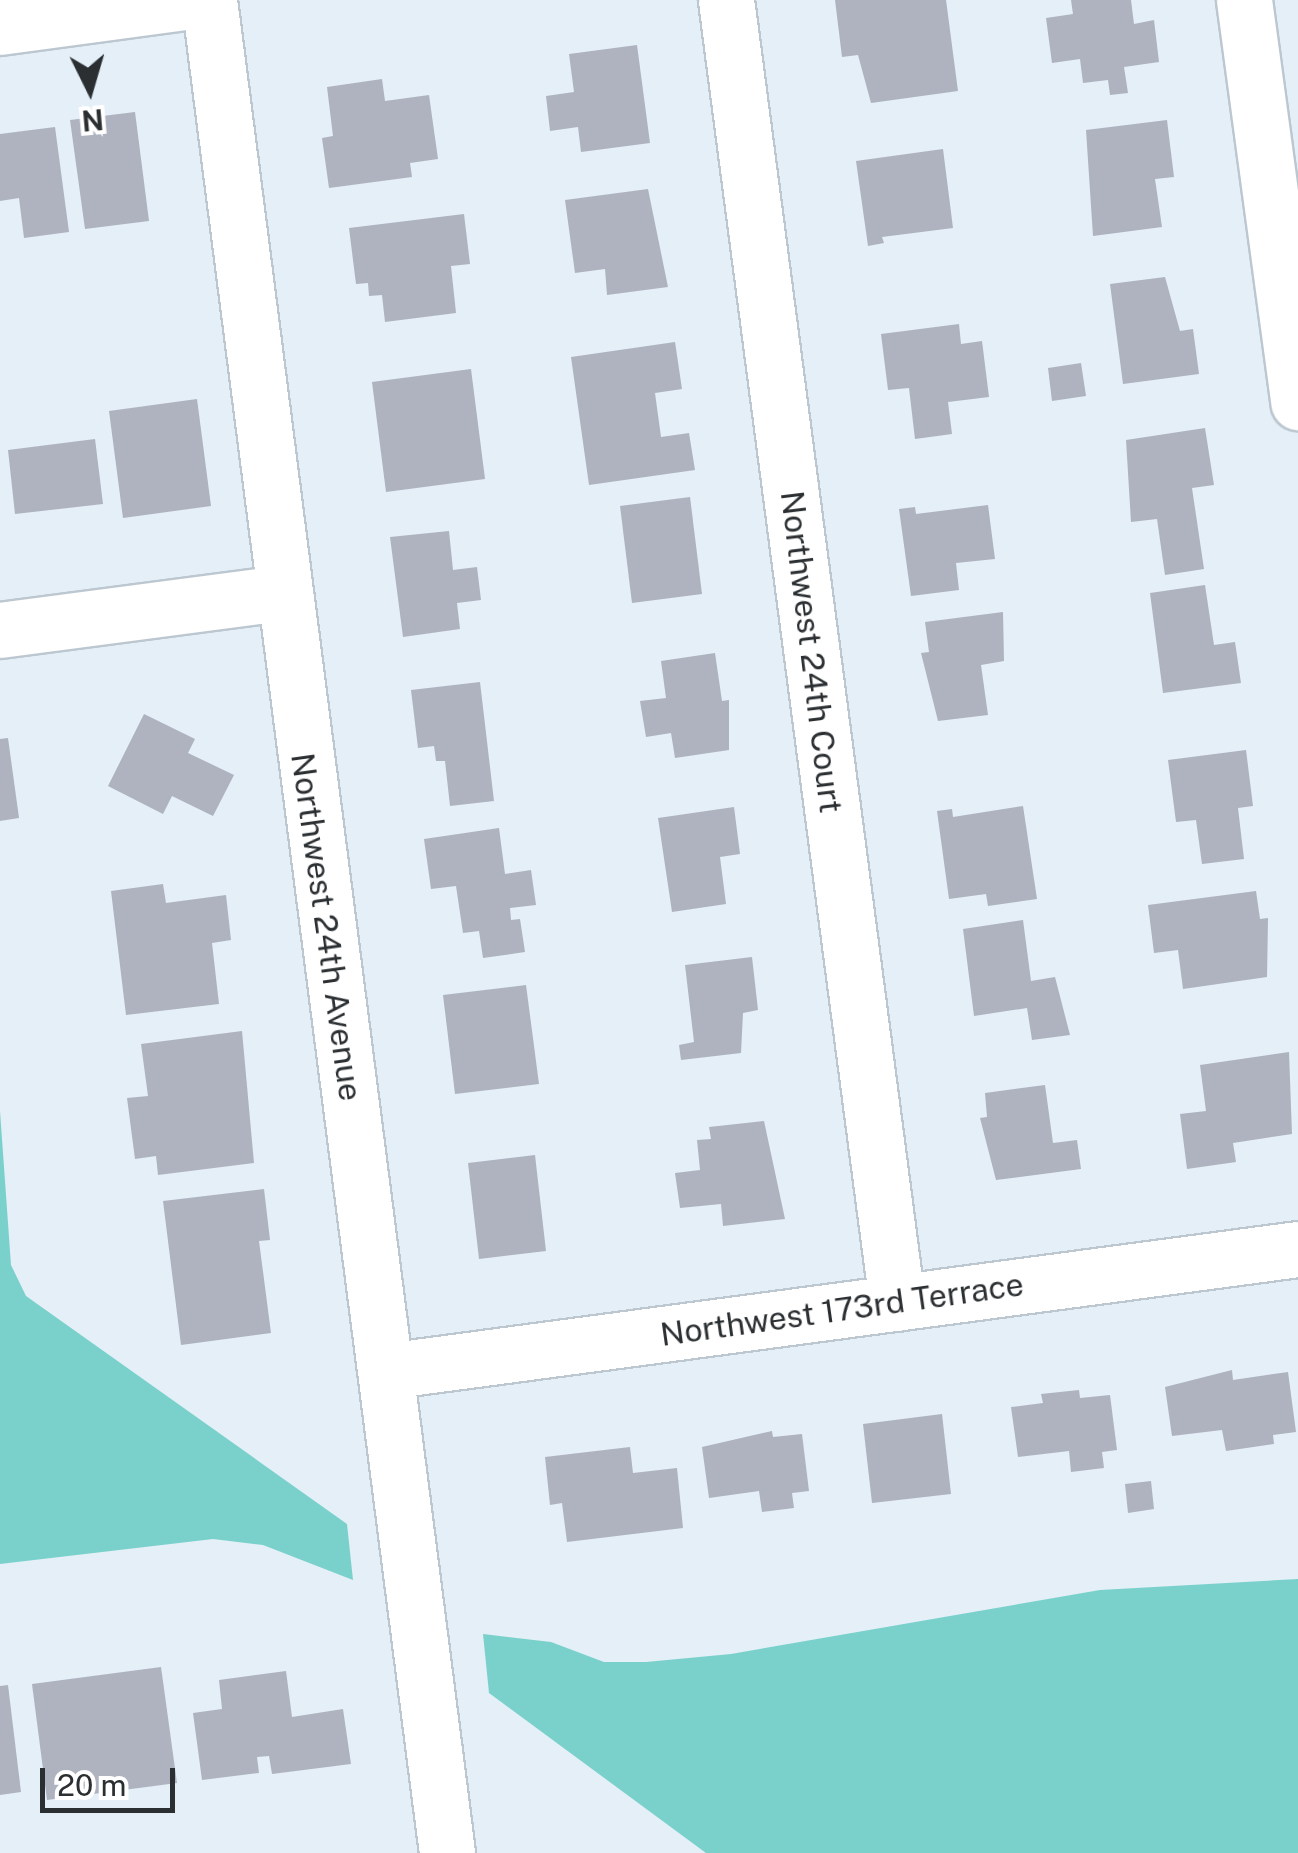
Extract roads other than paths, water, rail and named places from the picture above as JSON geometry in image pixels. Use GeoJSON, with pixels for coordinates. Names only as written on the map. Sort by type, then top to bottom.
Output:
{"type":"FeatureCollection","features":[{"type":"Feature","properties":{"kind":"street"},"geometry":{"type":"LineString","coordinates":[[0,27],[200,0]]}},
{"type":"Feature","properties":{"kind":"street","name":"Northwest 24th Avenue"},"geometry":{"type":"LineString","coordinates":[[209,0],[280,593],[386,1371],[446,1853]]}},
{"type":"Feature","properties":{"kind":"street","name":"Northwest 24th Court"},"geometry":{"type":"LineString","coordinates":[[726,0],[897,1304]]}},
{"type":"Feature","properties":{"kind":"street"},"geometry":{"type":"LineString","coordinates":[[1244,0],[1298,402]]}},
{"type":"Feature","properties":{"kind":"street"},"geometry":{"type":"LineString","coordinates":[[0,630],[280,593]]}},
{"type":"Feature","properties":{"kind":"street","name":"Northwest 173rd Terrace"},"geometry":{"type":"LineString","coordinates":[[386,1371],[1298,1249]]}}]}
